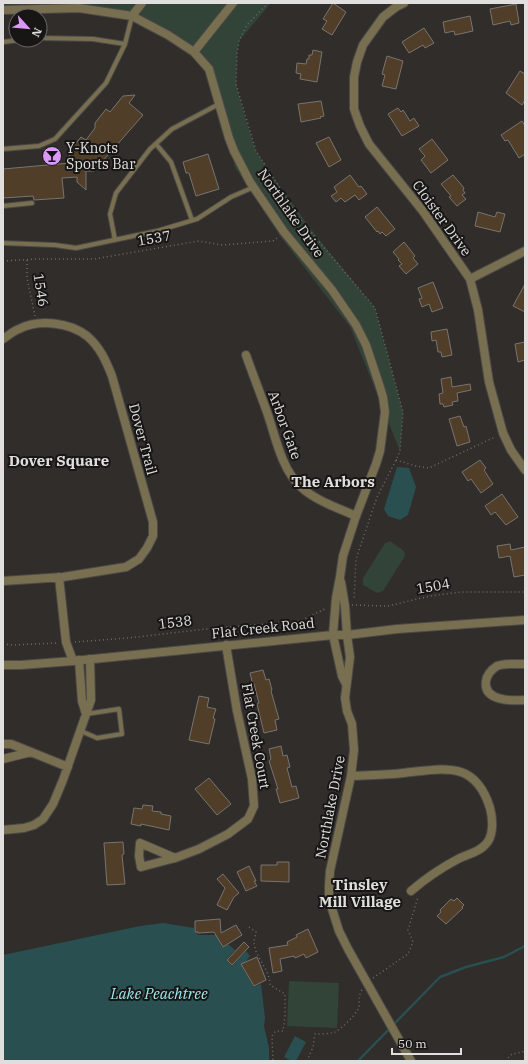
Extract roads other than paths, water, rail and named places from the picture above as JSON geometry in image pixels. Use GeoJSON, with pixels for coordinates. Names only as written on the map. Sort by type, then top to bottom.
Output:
{"type":"FeatureCollection","features":[{"type":"Feature","properties":{"kind":"street"},"geometry":{"type":"LineString","coordinates":[[132,16],[142,3]]}},
{"type":"Feature","properties":{"kind":"street"},"geometry":{"type":"LineString","coordinates":[[194,52],[233,3]]}},
{"type":"Feature","properties":{"kind":"street","name":"Cloister Drive"},"geometry":{"type":"LineString","coordinates":[[404,3],[383,17],[363,45],[354,77],[354,109],[369,144],[422,210],[470,279],[478,310],[489,382],[503,433],[511,450],[525,470]]}},
{"type":"Feature","properties":{"kind":"street","name":"Northlake Drive"},"geometry":{"type":"LineString","coordinates":[[3,10],[65,5],[132,16],[168,35],[194,52],[209,69],[224,123],[234,151],[254,187],[284,232],[332,290],[356,324],[366,344],[383,397],[384,412],[380,451],[343,556],[335,606],[334,635],[340,669],[346,684]]}},
{"type":"Feature","properties":{"kind":"street"},"geometry":{"type":"LineString","coordinates":[[470,279],[525,252]]}},
{"type":"Feature","properties":{"kind":"street","name":"Dover Trail"},"geometry":{"type":"LineString","coordinates":[[3,339],[18,329],[37,324],[59,324],[87,336],[97,346],[105,358],[112,376],[153,522],[153,536],[147,548],[139,559],[126,567],[59,577],[3,581]]}},
{"type":"Feature","properties":{"kind":"street","name":"Arbor Gate"},"geometry":{"type":"LineString","coordinates":[[246,355],[279,448],[289,471],[295,480],[302,488],[314,496],[356,516]]}},
{"type":"Feature","properties":{"kind":"street"},"geometry":{"type":"LineString","coordinates":[[59,577],[66,642],[76,661],[82,700],[86,714]]}},
{"type":"Feature","properties":{"kind":"street","name":"Northlake Drive"},"geometry":{"type":"LineString","coordinates":[[340,577],[345,606],[350,657],[345,698],[347,711],[352,724],[354,750],[352,776],[330,871],[328,886],[329,899],[339,931],[411,1061]]}},
{"type":"Feature","properties":{"kind":"street","name":"Flat Creek Road"},"geometry":{"type":"LineString","coordinates":[[3,665],[76,661],[334,635],[525,620]]}},
{"type":"Feature","properties":{"kind":"street","name":"Flat Creek Court"},"geometry":{"type":"LineString","coordinates":[[176,858],[199,849],[228,834],[248,819],[254,806],[252,779],[237,711],[226,645]]}},
{"type":"Feature","properties":{"kind":"street"},"geometry":{"type":"LineString","coordinates":[[3,830],[24,828],[34,825],[43,819],[53,804],[68,767],[91,700],[90,659]]}},
{"type":"Feature","properties":{"kind":"street"},"geometry":{"type":"LineString","coordinates":[[525,664],[508,664],[498,666],[490,671],[486,684],[487,690],[491,696],[501,699],[525,700]]}},
{"type":"Feature","properties":{"kind":"street"},"geometry":{"type":"LineString","coordinates":[[3,744],[11,744],[68,767]]}},
{"type":"Feature","properties":{"kind":"street"},"geometry":{"type":"LineString","coordinates":[[3,759],[31,752]]}},
{"type":"Feature","properties":{"kind":"street"},"geometry":{"type":"LineString","coordinates":[[352,776],[433,770],[457,771],[474,779],[485,796],[492,819],[489,840],[485,846],[480,850],[460,857],[438,870],[411,891]]}},
{"type":"Feature","properties":{"kind":"lane"},"geometry":{"type":"LineString","coordinates":[[3,149],[39,146],[55,140],[106,83],[125,44],[132,16]]}},
{"type":"Feature","properties":{"kind":"lane"},"geometry":{"type":"LineString","coordinates":[[48,38],[94,39],[125,44]]}},
{"type":"Feature","properties":{"kind":"lane"},"geometry":{"type":"LineString","coordinates":[[115,240],[110,214],[116,193],[150,149],[172,129],[219,104]]}},
{"type":"Feature","properties":{"kind":"lane"},"geometry":{"type":"LineString","coordinates":[[156,144],[171,162],[192,220]]}},
{"type":"Feature","properties":{"kind":"lane"},"geometry":{"type":"LineString","coordinates":[[3,243],[56,245],[76,248],[157,231],[197,219],[231,197],[254,187]]}},
{"type":"Feature","properties":{"kind":"lane"},"geometry":{"type":"LineString","coordinates":[[3,206],[32,203]]}},
{"type":"Feature","properties":{"kind":"lane"},"geometry":{"type":"LineString","coordinates":[[81,731],[97,738],[122,734],[118,709],[86,714]]}},
{"type":"Feature","properties":{"kind":"water"},"geometry":{"type":"Polygon","coordinates":[[[397,467],[409,468],[416,487],[408,515],[400,520],[388,516],[384,509],[397,467]]]}},
{"type":"Feature","properties":{"kind":"water","name":"Lake Peachtree"},"geometry":{"type":"Polygon","coordinates":[[[163,923],[194,928],[194,932],[198,935],[216,935],[222,947],[228,944],[235,950],[226,960],[232,966],[246,951],[250,956],[242,967],[254,987],[261,984],[265,1018],[264,1026],[269,1048],[269,1061],[3,1061],[3,955],[140,926],[163,923]]]}},
{"type":"Feature","properties":{"kind":"water"},"geometry":{"type":"Polygon","coordinates":[[[295,1036],[306,1042],[296,1061],[292,1061],[284,1057],[295,1036]]]}},
{"type":"Feature","properties":{"kind":"waterway"},"geometry":{"type":"LineString","coordinates":[[358,1061],[440,977],[466,967],[504,957],[525,946]]}},
{"type":"Feature","properties":{"kind":"place","name":"Y-Knots Sports Bar"},"geometry":{"type":"Point","coordinates":[52,156]}},
{"type":"Feature","properties":{"kind":"district","name":"Dover Square"},"geometry":{"type":"Point","coordinates":[59,460]}},
{"type":"Feature","properties":{"kind":"district","name":"The Arbors"},"geometry":{"type":"Point","coordinates":[333,481]}},
{"type":"Feature","properties":{"kind":"district","name":"Tinsley Mill Village"},"geometry":{"type":"Point","coordinates":[360,892]}}]}
